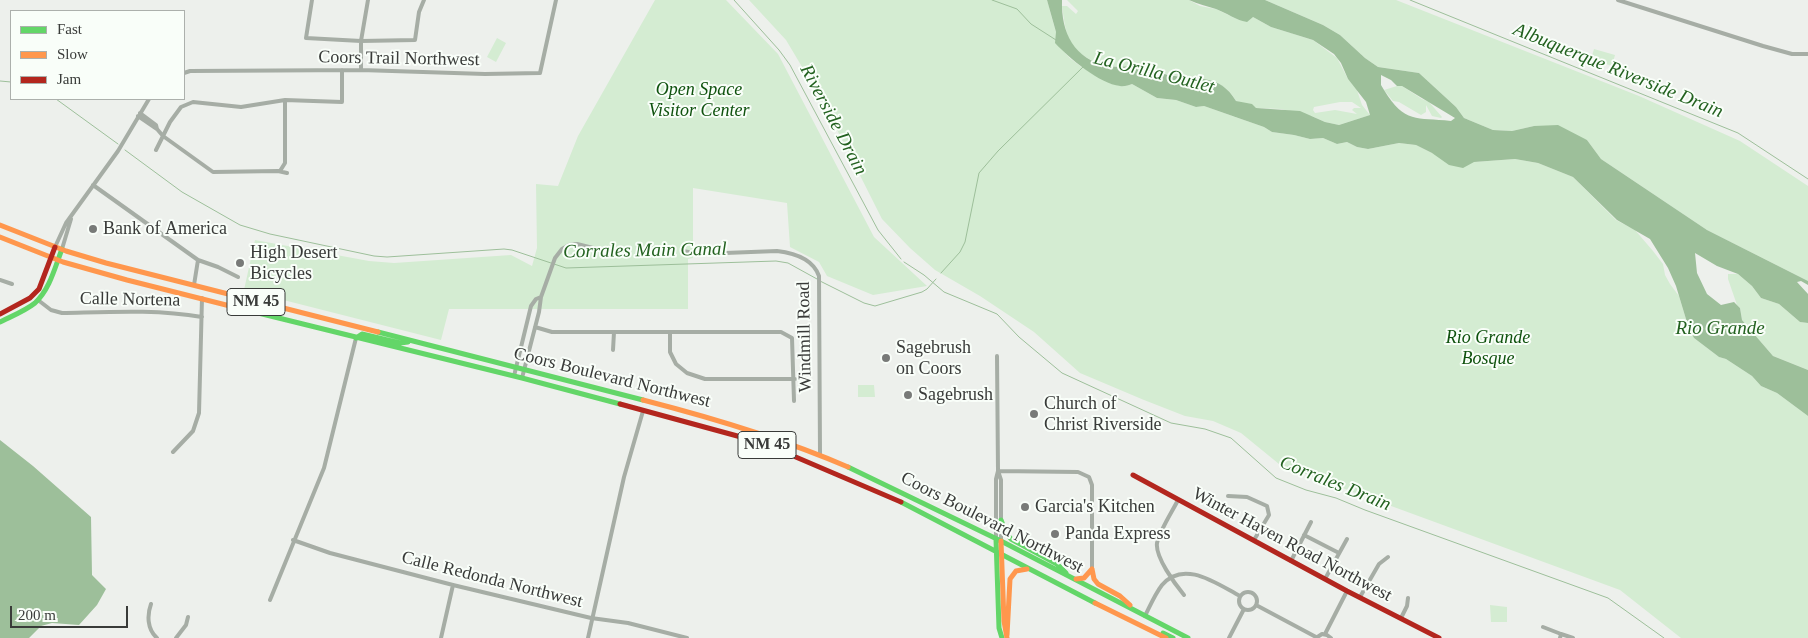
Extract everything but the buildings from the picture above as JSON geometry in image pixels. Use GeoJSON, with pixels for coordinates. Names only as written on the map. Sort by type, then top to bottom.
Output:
{"type":"FeatureCollection","features":[{"type":"Feature","properties":{"kind":"main road","name":"Coors Boulevard Northwest"},"geometry":{"type":"LineString","coordinates":[[0,225],[55,247],[106,262],[714,418],[820,454],[919,500],[1188,638]]}},
{"type":"Feature","properties":{"kind":"main road","name":"Coors Boulevard Northwest"},"geometry":{"type":"LineString","coordinates":[[0,237],[51,258],[127,280],[522,378],[762,443],[905,504],[1028,569],[1166,638]]}},
{"type":"Feature","properties":{"kind":"main road"},"geometry":{"type":"LineString","coordinates":[[0,314],[36,293],[42,284],[55,247]]}},
{"type":"Feature","properties":{"kind":"main road"},"geometry":{"type":"LineString","coordinates":[[0,322],[38,300],[48,287],[62,249]]}},
{"type":"Feature","properties":{"kind":"main road"},"geometry":{"type":"LineString","coordinates":[[356,338],[362,334],[400,343],[413,341]]}},
{"type":"Feature","properties":{"kind":"main road","name":"Winter Haven Road Northwest"},"geometry":{"type":"LineString","coordinates":[[1133,475],[1347,591],[1439,638]]}},
{"type":"Feature","properties":{"kind":"main road"},"geometry":{"type":"LineString","coordinates":[[1001,520],[1006,533],[1011,539],[1057,564],[1072,578],[1084,578],[1092,569]]}},
{"type":"Feature","properties":{"kind":"main road"},"geometry":{"type":"LineString","coordinates":[[999,540],[998,553],[1005,637]]}},
{"type":"Feature","properties":{"kind":"main road"},"geometry":{"type":"LineString","coordinates":[[1005,637],[1010,579],[1016,571],[1028,569]]}},
{"type":"Feature","properties":{"kind":"main road"},"geometry":{"type":"LineString","coordinates":[[1092,569],[1094,579],[1098,584],[1120,596],[1142,614]]}},
{"type":"Feature","properties":{"kind":"main road"},"geometry":{"type":"LineString","coordinates":[[1135,623],[1147,625],[1173,638]]}},
{"type":"Feature","properties":{"kind":"street"},"geometry":{"type":"LineString","coordinates":[[312,0],[306,38],[361,41],[415,40],[419,12],[424,0]]}},
{"type":"Feature","properties":{"kind":"street"},"geometry":{"type":"LineString","coordinates":[[361,70],[361,41],[368,0]]}},
{"type":"Feature","properties":{"kind":"street","name":"Coors Trail Northwest"},"geometry":{"type":"LineString","coordinates":[[185,73],[190,71],[361,70],[485,74],[540,73],[556,0]]}},
{"type":"Feature","properties":{"kind":"street"},"geometry":{"type":"LineString","coordinates":[[1618,0],[1763,46],[1792,54],[1808,54]]}},
{"type":"Feature","properties":{"kind":"street"},"geometry":{"type":"LineString","coordinates":[[156,150],[170,122],[181,107],[193,102],[241,107],[285,100],[342,102],[342,70]]}},
{"type":"Feature","properties":{"kind":"street"},"geometry":{"type":"LineString","coordinates":[[55,247],[66,223],[118,151],[148,100]]}},
{"type":"Feature","properties":{"kind":"street"},"geometry":{"type":"LineString","coordinates":[[280,171],[285,163],[285,100]]}},
{"type":"Feature","properties":{"kind":"street"},"geometry":{"type":"LineString","coordinates":[[139,115],[156,125],[163,136],[213,172],[280,171],[286,173]]}},
{"type":"Feature","properties":{"kind":"street"},"geometry":{"type":"LineString","coordinates":[[93,185],[198,260],[238,277]]}},
{"type":"Feature","properties":{"kind":"street"},"geometry":{"type":"LineString","coordinates":[[62,249],[72,216]]}},
{"type":"Feature","properties":{"kind":"street"},"geometry":{"type":"LineString","coordinates":[[522,378],[541,297],[555,258],[562,249],[569,245],[577,244],[609,252],[626,252]]}},
{"type":"Feature","properties":{"kind":"street","name":"Windmill Road"},"geometry":{"type":"LineString","coordinates":[[683,251],[699,254],[788,252],[814,264],[819,276],[820,454]]}},
{"type":"Feature","properties":{"kind":"street"},"geometry":{"type":"LineString","coordinates":[[194,285],[198,260]]}},
{"type":"Feature","properties":{"kind":"street"},"geometry":{"type":"LineString","coordinates":[[0,280],[12,284]]}},
{"type":"Feature","properties":{"kind":"street"},"geometry":{"type":"LineString","coordinates":[[514,376],[531,306],[536,299],[541,297]]}},
{"type":"Feature","properties":{"kind":"street"},"geometry":{"type":"LineString","coordinates":[[202,298],[202,317]]}},
{"type":"Feature","properties":{"kind":"street","name":"Calle Nortena"},"geometry":{"type":"LineString","coordinates":[[38,300],[51,310],[62,313],[143,311],[174,312],[202,317],[199,413],[193,431],[173,452]]}},
{"type":"Feature","properties":{"kind":"street"},"geometry":{"type":"LineString","coordinates":[[535,327],[552,332],[781,332],[792,338],[795,379],[794,401]]}},
{"type":"Feature","properties":{"kind":"street"},"geometry":{"type":"LineString","coordinates":[[613,350],[614,332]]}},
{"type":"Feature","properties":{"kind":"street"},"geometry":{"type":"LineString","coordinates":[[670,332],[670,352],[676,364],[687,372],[705,379],[795,379]]}},
{"type":"Feature","properties":{"kind":"street"},"geometry":{"type":"LineString","coordinates":[[270,600],[324,468],[356,338]]}},
{"type":"Feature","properties":{"kind":"street"},"geometry":{"type":"LineString","coordinates":[[997,356],[998,472],[996,479],[999,540]]}},
{"type":"Feature","properties":{"kind":"street"},"geometry":{"type":"LineString","coordinates":[[588,638],[624,476],[643,411]]}},
{"type":"Feature","properties":{"kind":"street"},"geometry":{"type":"LineString","coordinates":[[998,472],[1002,480],[999,540]]}},
{"type":"Feature","properties":{"kind":"street"},"geometry":{"type":"LineString","coordinates":[[998,472],[1078,472],[1088,477],[1092,485],[1092,569]]}},
{"type":"Feature","properties":{"kind":"street"},"geometry":{"type":"LineString","coordinates":[[1228,496],[1247,497],[1267,506],[1269,515],[1254,540]]}},
{"type":"Feature","properties":{"kind":"street"},"geometry":{"type":"LineString","coordinates":[[1178,500],[1157,543],[1158,554],[1184,595]]}},
{"type":"Feature","properties":{"kind":"street"},"geometry":{"type":"LineString","coordinates":[[1291,561],[1311,522]]}},
{"type":"Feature","properties":{"kind":"street"},"geometry":{"type":"LineString","coordinates":[[1304,535],[1339,553]]}},
{"type":"Feature","properties":{"kind":"street"},"geometry":{"type":"LineString","coordinates":[[1325,579],[1347,539]]}},
{"type":"Feature","properties":{"kind":"street","name":"Calle Redonda Northwest"},"geometry":{"type":"LineString","coordinates":[[293,540],[330,554],[453,586],[591,618],[628,623],[687,638]]}},
{"type":"Feature","properties":{"kind":"street"},"geometry":{"type":"LineString","coordinates":[[1360,597],[1379,564],[1388,557]]}},
{"type":"Feature","properties":{"kind":"street"},"geometry":{"type":"LineString","coordinates":[[1142,614],[1159,589],[1171,577],[1184,574],[1200,574],[1240,596]]}},
{"type":"Feature","properties":{"kind":"street"},"geometry":{"type":"LineString","coordinates":[[441,638],[453,586]]}},
{"type":"Feature","properties":{"kind":"street"},"geometry":{"type":"LineString","coordinates":[[1325,634],[1347,591]]}},
{"type":"Feature","properties":{"kind":"street"},"geometry":{"type":"LineString","coordinates":[[1244,592],[1253,593],[1256,598],[1256,605],[1250,610],[1244,609],[1239,602],[1240,596],[1244,592]]}},
{"type":"Feature","properties":{"kind":"street"},"geometry":{"type":"LineString","coordinates":[[1400,618],[1407,606],[1408,598]]}},
{"type":"Feature","properties":{"kind":"street"},"geometry":{"type":"LineString","coordinates":[[151,604],[149,625],[151,632],[156,638]]}},
{"type":"Feature","properties":{"kind":"street"},"geometry":{"type":"LineString","coordinates":[[1256,605],[1316,638],[1320,634],[1325,634],[1331,638]]}},
{"type":"Feature","properties":{"kind":"street"},"geometry":{"type":"LineString","coordinates":[[1229,638],[1244,609]]}},
{"type":"Feature","properties":{"kind":"street"},"geometry":{"type":"LineString","coordinates":[[176,638],[186,625],[188,617]]}},
{"type":"Feature","properties":{"kind":"street"},"geometry":{"type":"LineString","coordinates":[[1543,627],[1560,636],[1573,638]]}},
{"type":"Feature","properties":{"kind":"green space","name":"Open Space Visitor Center"},"geometry":{"type":"Polygon","coordinates":[[[655,0],[726,0],[778,54],[874,237],[927,286],[873,295],[827,276],[819,262],[790,247],[787,203],[693,188],[693,258],[688,259],[688,309],[449,309],[441,340],[244,290],[255,240],[369,261],[394,263],[511,255],[532,266],[537,248],[536,184],[558,186],[578,136],[655,0]]]}},
{"type":"Feature","properties":{"kind":"green space","name":"Rio Grande Bosque"},"geometry":{"type":"Polygon","coordinates":[[[749,0],[1047,0],[1058,37],[1067,55],[1084,68],[1116,85],[1132,84],[1157,98],[1176,100],[1196,107],[1204,106],[1264,127],[1272,132],[1310,139],[1323,138],[1337,144],[1347,142],[1357,147],[1368,149],[1399,143],[1416,145],[1432,153],[1474,162],[1515,159],[1538,163],[1573,177],[1616,220],[1635,230],[1663,264],[1665,275],[1679,296],[1689,329],[1694,338],[1719,357],[1726,359],[1752,376],[1761,386],[1777,393],[1808,416],[1808,638],[1681,638],[1620,590],[1279,464],[1241,433],[1213,421],[1185,416],[1080,373],[1034,332],[980,296],[935,270],[882,219],[823,102],[786,40],[749,0]]]}},
{"type":"Feature","properties":{"kind":"green space"},"geometry":{"type":"Polygon","coordinates":[[[1067,0],[1189,0],[1200,6],[1216,9],[1239,20],[1253,17],[1271,27],[1313,40],[1337,58],[1348,79],[1357,90],[1362,105],[1370,115],[1339,125],[1281,109],[1256,108],[1236,101],[1230,93],[1215,82],[1169,75],[1153,70],[1109,66],[1099,63],[1080,53],[1068,37],[1062,6],[1067,6],[1076,14],[1078,11],[1067,0]],[[1340,102],[1314,107],[1313,110],[1315,113],[1335,110],[1357,114],[1352,110],[1354,108],[1361,108],[1352,102],[1340,102]]]}},
{"type":"Feature","properties":{"kind":"green space"},"geometry":{"type":"Polygon","coordinates":[[[1265,0],[1396,0],[1639,96],[1740,141],[1808,186],[1808,281],[1707,230],[1601,159],[1587,140],[1534,126],[1512,131],[1493,130],[1464,118],[1456,107],[1419,73],[1378,67],[1340,35],[1323,25],[1265,0]]]}},
{"type":"Feature","properties":{"kind":"green space"},"geometry":{"type":"Polygon","coordinates":[[[497,38],[506,43],[496,62],[487,57],[497,38]]]}},
{"type":"Feature","properties":{"kind":"green space"},"geometry":{"type":"Polygon","coordinates":[[[1594,49],[1615,55],[1612,66],[1591,59],[1594,49]]]}},
{"type":"Feature","properties":{"kind":"green space"},"geometry":{"type":"Polygon","coordinates":[[[1402,86],[1429,102],[1442,117],[1432,116],[1426,105],[1426,112],[1421,115],[1399,102],[1393,101],[1384,90],[1402,86]]]}},
{"type":"Feature","properties":{"kind":"green space"},"geometry":{"type":"Polygon","coordinates":[[[1728,274],[1738,274],[1752,286],[1761,298],[1779,304],[1800,322],[1808,323],[1808,370],[1773,356],[1742,320],[1740,308],[1737,305],[1728,274]]]}},
{"type":"Feature","properties":{"kind":"green space"},"geometry":{"type":"Polygon","coordinates":[[[858,385],[874,385],[875,397],[858,397],[858,385]]]}},
{"type":"Feature","properties":{"kind":"green space"},"geometry":{"type":"Polygon","coordinates":[[[1490,605],[1507,607],[1507,622],[1491,622],[1490,605]]]}},
{"type":"Feature","properties":{"kind":"water","name":"Rio Grande"},"geometry":{"type":"Polygon","coordinates":[[[1047,0],[1062,0],[1062,12],[1067,34],[1078,51],[1096,63],[1112,67],[1134,66],[1149,68],[1168,75],[1206,79],[1222,86],[1230,92],[1236,101],[1252,104],[1256,108],[1300,111],[1325,122],[1339,125],[1370,115],[1366,102],[1348,79],[1341,63],[1334,54],[1313,40],[1271,27],[1253,17],[1247,22],[1243,21],[1189,0],[1265,0],[1323,25],[1340,35],[1378,67],[1419,73],[1456,107],[1464,118],[1493,130],[1512,131],[1534,126],[1558,125],[1587,140],[1601,159],[1707,230],[1808,281],[1808,285],[1801,281],[1797,282],[1808,294],[1808,323],[1800,322],[1779,304],[1761,298],[1752,286],[1738,274],[1717,266],[1695,253],[1697,273],[1707,294],[1721,305],[1734,302],[1740,308],[1742,320],[1773,356],[1808,370],[1808,416],[1777,393],[1761,386],[1752,376],[1726,359],[1719,357],[1694,338],[1689,329],[1676,286],[1668,268],[1650,239],[1617,220],[1573,177],[1538,163],[1515,159],[1474,162],[1463,168],[1449,165],[1416,145],[1399,143],[1368,149],[1357,147],[1347,142],[1337,144],[1323,138],[1310,139],[1272,132],[1264,127],[1204,106],[1196,107],[1176,100],[1157,98],[1132,84],[1122,86],[1103,81],[1076,63],[1055,43],[1056,32],[1047,0]],[[1381,75],[1381,85],[1384,90],[1398,109],[1405,114],[1412,117],[1451,121],[1455,118],[1402,86],[1397,86],[1391,80],[1381,75]]]}},
{"type":"Feature","properties":{"kind":"water"},"geometry":{"type":"Polygon","coordinates":[[[0,440],[91,517],[92,575],[106,589],[97,605],[79,625],[52,623],[41,626],[29,638],[0,638],[0,440]]]}},
{"type":"Feature","properties":{"kind":"waterway","name":"Riverside Drain"},"geometry":{"type":"LineString","coordinates":[[734,0],[790,65],[878,230],[901,259]]}},
{"type":"Feature","properties":{"kind":"waterway"},"geometry":{"type":"LineString","coordinates":[[992,0],[1017,9],[1031,24],[1056,40]]}},
{"type":"Feature","properties":{"kind":"waterway","name":"Albuquerque Riverside Drain"},"geometry":{"type":"LineString","coordinates":[[1410,0],[1738,133],[1808,179]]}},
{"type":"Feature","properties":{"kind":"waterway","name":"La Orilla Outlet"},"geometry":{"type":"LineString","coordinates":[[941,273],[960,252],[965,242],[979,173],[998,151],[1084,66]]}},
{"type":"Feature","properties":{"kind":"waterway","name":"Corrales Main Canal"},"geometry":{"type":"LineString","coordinates":[[0,81],[10,82]]}},
{"type":"Feature","properties":{"kind":"waterway","name":"Corrales Main Canal"},"geometry":{"type":"LineString","coordinates":[[57,100],[118,144]]}},
{"type":"Feature","properties":{"kind":"waterway","name":"Corrales Main Canal"},"geometry":{"type":"LineString","coordinates":[[125,150],[182,192],[240,225],[270,234],[374,256],[387,257],[504,249],[566,268],[776,261],[788,263],[817,279]]}},
{"type":"Feature","properties":{"kind":"waterway","name":"Corrales Drain"},"geometry":{"type":"LineString","coordinates":[[904,262],[924,275],[944,292],[997,314],[1019,337],[1062,373],[1171,423],[1205,429],[1231,438],[1276,478],[1306,490],[1336,498],[1608,598],[1664,638]]}},
{"type":"Feature","properties":{"kind":"waterway","name":"Corrales Main Canal"},"geometry":{"type":"LineString","coordinates":[[820,281],[864,303],[875,306],[922,292],[936,279]]}},
{"type":"Feature","properties":{"kind":"traffic: fast"},"geometry":{"type":"LineString","coordinates":[[0,322],[35,303],[45,291],[62,249]]}},
{"type":"Feature","properties":{"kind":"traffic: fast"},"geometry":{"type":"LineString","coordinates":[[238,308],[620,404]]}},
{"type":"Feature","properties":{"kind":"traffic: fast"},"geometry":{"type":"LineString","coordinates":[[378,332],[643,400]]}},
{"type":"Feature","properties":{"kind":"traffic: fast"},"geometry":{"type":"LineString","coordinates":[[356,338],[362,334],[400,343],[408,342]]}},
{"type":"Feature","properties":{"kind":"traffic: fast"},"geometry":{"type":"LineString","coordinates":[[848,467],[1001,541],[1188,638]]}},
{"type":"Feature","properties":{"kind":"traffic: fast"},"geometry":{"type":"LineString","coordinates":[[901,502],[1095,603]]}},
{"type":"Feature","properties":{"kind":"traffic: fast"},"geometry":{"type":"LineString","coordinates":[[1001,520],[1006,533],[1011,539],[1057,564],[1066,573]]}},
{"type":"Feature","properties":{"kind":"traffic: fast"},"geometry":{"type":"LineString","coordinates":[[996,539],[999,628],[1002,638]]}},
{"type":"Feature","properties":{"kind":"traffic: fast"},"geometry":{"type":"LineString","coordinates":[[1163,633],[1173,638]]}},
{"type":"Feature","properties":{"kind":"traffic: slow"},"geometry":{"type":"LineString","coordinates":[[0,225],[66,251],[106,263],[378,332]]}},
{"type":"Feature","properties":{"kind":"traffic: slow"},"geometry":{"type":"LineString","coordinates":[[0,237],[63,262],[238,308]]}},
{"type":"Feature","properties":{"kind":"traffic: slow"},"geometry":{"type":"LineString","coordinates":[[643,400],[747,429],[848,467]]}},
{"type":"Feature","properties":{"kind":"traffic: slow"},"geometry":{"type":"LineString","coordinates":[[1001,541],[1004,621],[1007,638]]}},
{"type":"Feature","properties":{"kind":"traffic: slow"},"geometry":{"type":"LineString","coordinates":[[1007,635],[1010,579],[1016,571],[1027,569]]}},
{"type":"Feature","properties":{"kind":"traffic: slow"},"geometry":{"type":"LineString","coordinates":[[1092,569],[1094,579],[1098,584],[1120,596],[1130,605]]}},
{"type":"Feature","properties":{"kind":"traffic: slow"},"geometry":{"type":"LineString","coordinates":[[1076,579],[1084,578],[1092,569]]}},
{"type":"Feature","properties":{"kind":"traffic: slow"},"geometry":{"type":"LineString","coordinates":[[1095,603],[1166,638]]}},
{"type":"Feature","properties":{"kind":"traffic: jam"},"geometry":{"type":"LineString","coordinates":[[0,314],[30,298],[39,289],[55,247]]}},
{"type":"Feature","properties":{"kind":"traffic: jam"},"geometry":{"type":"LineString","coordinates":[[620,404],[763,443],[901,502]]}},
{"type":"Feature","properties":{"kind":"traffic: jam"},"geometry":{"type":"LineString","coordinates":[[1133,475],[1347,591],[1439,638]]}},
{"type":"Feature","properties":{"kind":"place","name":"Bank of America"},"geometry":{"type":"Point","coordinates":[93,229]}},
{"type":"Feature","properties":{"kind":"place","name":"High Desert Bicycles"},"geometry":{"type":"Point","coordinates":[240,263]}},
{"type":"Feature","properties":{"kind":"place","name":"Sagebrush on Coors"},"geometry":{"type":"Point","coordinates":[886,358]}},
{"type":"Feature","properties":{"kind":"place","name":"Sagebrush"},"geometry":{"type":"Point","coordinates":[908,395]}},
{"type":"Feature","properties":{"kind":"place","name":"Church of Christ Riverside"},"geometry":{"type":"Point","coordinates":[1034,414]}},
{"type":"Feature","properties":{"kind":"place","name":"Garcia's Kitchen"},"geometry":{"type":"Point","coordinates":[1025,507]}},
{"type":"Feature","properties":{"kind":"place","name":"Panda Express"},"geometry":{"type":"Point","coordinates":[1055,534]}}]}
